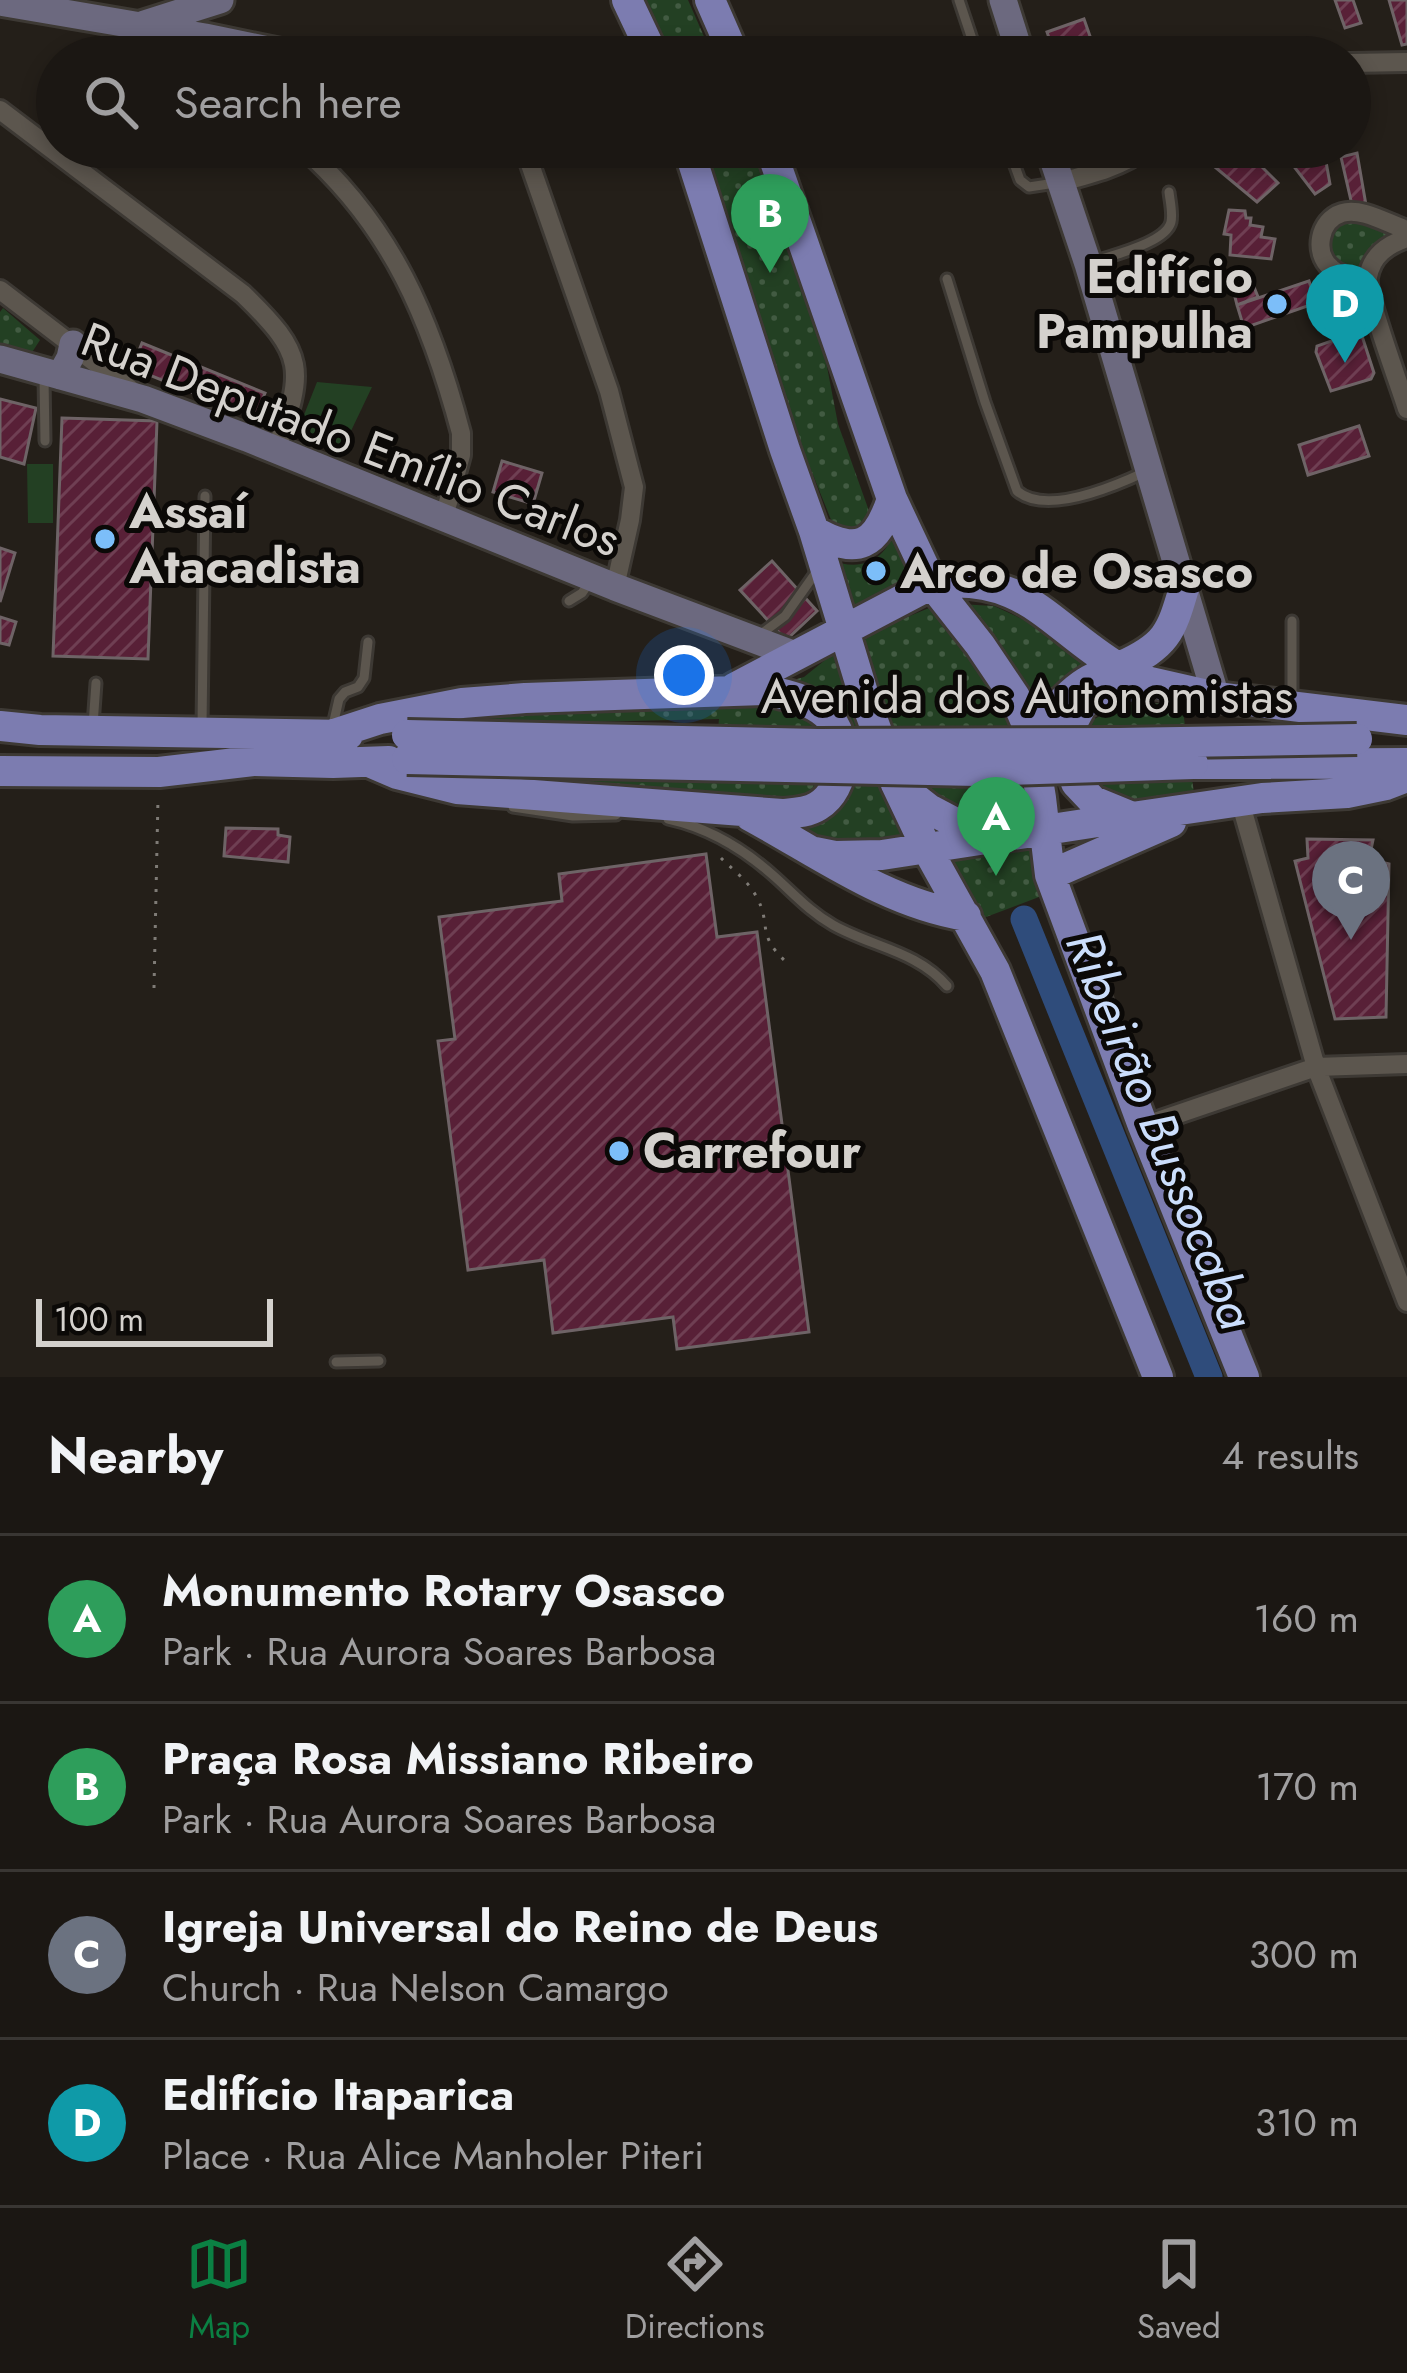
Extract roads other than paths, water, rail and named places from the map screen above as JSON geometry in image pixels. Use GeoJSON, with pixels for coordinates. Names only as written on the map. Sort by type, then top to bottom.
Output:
{"type":"FeatureCollection","features":[{"type":"Feature","properties":{"kind":"main road"},"geometry":{"type":"LineString","coordinates":[[627,0],[644,36]]}},
{"type":"Feature","properties":{"kind":"main road"},"geometry":{"type":"LineString","coordinates":[[710,0],[726,36]]}},
{"type":"Feature","properties":{"kind":"main road"},"geometry":{"type":"LineString","coordinates":[[688,168],[896,784],[995,971],[1158,1377]]}},
{"type":"Feature","properties":{"kind":"main road"},"geometry":{"type":"LineString","coordinates":[[777,168],[892,499],[932,584],[1015,697],[1031,737],[1050,875],[1143,1126],[1244,1377]]}},
{"type":"Feature","properties":{"kind":"main road"},"geometry":{"type":"LineString","coordinates":[[814,531],[834,543],[863,543],[875,536],[892,499]]}},
{"type":"Feature","properties":{"kind":"main road"},"geometry":{"type":"LineString","coordinates":[[737,686],[932,584],[963,581],[1022,596],[1118,668],[1150,682],[1216,697],[1407,720]]}},
{"type":"Feature","properties":{"kind":"main road"},"geometry":{"type":"LineString","coordinates":[[1031,737],[1073,691],[1142,656],[1169,633],[1184,588]]}},
{"type":"Feature","properties":{"kind":"main road"},"geometry":{"type":"LineString","coordinates":[[1132,817],[1093,801],[1076,783],[1066,748],[1082,705],[1097,694],[1150,682]]}},
{"type":"Feature","properties":{"kind":"main road"},"geometry":{"type":"LineString","coordinates":[[331,735],[380,719],[462,703],[737,686],[786,694],[814,706],[837,731],[842,750],[839,778],[829,796],[816,808],[782,814],[473,791],[398,774],[370,762]]}},
{"type":"Feature","properties":{"kind":"main road"},"geometry":{"type":"LineString","coordinates":[[0,705],[40,730]]}},
{"type":"Feature","properties":{"kind":"main road"},"geometry":{"type":"LineString","coordinates":[[0,727],[331,735],[407,747],[977,770],[1193,764],[1357,751],[1407,763]]}},
{"type":"Feature","properties":{"kind":"main road","name":"Avenida dos Autonomistas"},"geometry":{"type":"LineString","coordinates":[[1357,751],[1407,735]]}},
{"type":"Feature","properties":{"kind":"main road"},"geometry":{"type":"LineString","coordinates":[[0,771],[159,772],[253,761],[370,762],[407,747]]}},
{"type":"Feature","properties":{"kind":"main road"},"geometry":{"type":"LineString","coordinates":[[815,852],[858,857],[1240,801],[1347,793],[1407,777]]}},
{"type":"Feature","properties":{"kind":"main road"},"geometry":{"type":"LineString","coordinates":[[896,784],[984,838]]}},
{"type":"Feature","properties":{"kind":"main road"},"geometry":{"type":"LineString","coordinates":[[1050,875],[1204,808]]}},
{"type":"Feature","properties":{"kind":"main road"},"geometry":{"type":"LineString","coordinates":[[739,809],[879,889],[932,910],[966,916]]}},
{"type":"Feature","properties":{"kind":"street"},"geometry":{"type":"LineString","coordinates":[[140,25],[220,0]]}},
{"type":"Feature","properties":{"kind":"street"},"geometry":{"type":"LineString","coordinates":[[211,36],[213,20],[230,0]]}},
{"type":"Feature","properties":{"kind":"street"},"geometry":{"type":"LineString","coordinates":[[1003,0],[1014,36]]}},
{"type":"Feature","properties":{"kind":"street"},"geometry":{"type":"LineString","coordinates":[[0,2],[140,25],[174,36]]}},
{"type":"Feature","properties":{"kind":"street"},"geometry":{"type":"LineString","coordinates":[[1371,63],[1407,62]]}},
{"type":"Feature","properties":{"kind":"street"},"geometry":{"type":"LineString","coordinates":[[0,110],[36,137]]}},
{"type":"Feature","properties":{"kind":"street"},"geometry":{"type":"LineString","coordinates":[[77,168],[243,294],[276,326],[296,361],[293,402],[276,449]]}},
{"type":"Feature","properties":{"kind":"street"},"geometry":{"type":"LineString","coordinates":[[326,168],[371,221],[411,286],[461,433],[461,455],[444,517]]}},
{"type":"Feature","properties":{"kind":"street"},"geometry":{"type":"LineString","coordinates":[[531,168],[609,391],[634,487],[630,520],[604,582]]}},
{"type":"Feature","properties":{"kind":"street"},"geometry":{"type":"LineString","coordinates":[[1056,168],[1216,697]]}},
{"type":"Feature","properties":{"kind":"street"},"geometry":{"type":"LineString","coordinates":[[1060,182],[1113,168]]}},
{"type":"Feature","properties":{"kind":"street"},"geometry":{"type":"LineString","coordinates":[[1366,282],[1332,270],[1320,252],[1321,235],[1330,221],[1342,213],[1358,213],[1407,234]]}},
{"type":"Feature","properties":{"kind":"street"},"geometry":{"type":"LineString","coordinates":[[1407,234],[1382,250],[1366,282],[1407,409]]}},
{"type":"Feature","properties":{"kind":"street"},"geometry":{"type":"LineString","coordinates":[[0,290],[143,399]]}},
{"type":"Feature","properties":{"kind":"street"},"geometry":{"type":"LineString","coordinates":[[52,374],[70,358],[73,344]]}},
{"type":"Feature","properties":{"kind":"street","name":"Rua Deputado Emílio Carlos"},"geometry":{"type":"LineString","coordinates":[[0,359],[143,399],[795,655]]}},
{"type":"Feature","properties":{"kind":"street","name":"Rua Deputado Emílio Carlos"},"geometry":{"type":"LineString","coordinates":[[670,607],[733,643],[746,659],[737,686]]}},
{"type":"Feature","properties":{"kind":"street"},"geometry":{"type":"LineString","coordinates":[[1240,801],[1316,1066],[1407,1302]]}},
{"type":"Feature","properties":{"kind":"street"},"geometry":{"type":"LineString","coordinates":[[1143,1126],[1316,1066],[1407,1064]]}},
{"type":"Feature","properties":{"kind":"lane"},"geometry":{"type":"LineString","coordinates":[[959,0],[971,36]]}},
{"type":"Feature","properties":{"kind":"lane"},"geometry":{"type":"LineString","coordinates":[[1016,168],[1029,187],[1060,182]]}},
{"type":"Feature","properties":{"kind":"lane"},"geometry":{"type":"LineString","coordinates":[[1088,264],[1168,230],[1172,220],[1169,192]]}},
{"type":"Feature","properties":{"kind":"lane"},"geometry":{"type":"LineString","coordinates":[[946,279],[985,402],[1023,497],[1036,502],[1103,491],[1149,470]]}},
{"type":"Feature","properties":{"kind":"lane"},"geometry":{"type":"LineString","coordinates":[[45,441],[52,374]]}},
{"type":"Feature","properties":{"kind":"lane"},"geometry":{"type":"LineString","coordinates":[[202,733],[206,496]]}},
{"type":"Feature","properties":{"kind":"lane"},"geometry":{"type":"LineString","coordinates":[[752,640],[785,616],[824,562]]}},
{"type":"Feature","properties":{"kind":"lane"},"geometry":{"type":"LineString","coordinates":[[569,601],[604,582]]}},
{"type":"Feature","properties":{"kind":"lane"},"geometry":{"type":"LineString","coordinates":[[1292,621],[1292,705]]}},
{"type":"Feature","properties":{"kind":"lane"},"geometry":{"type":"LineString","coordinates":[[331,735],[339,699],[364,678],[368,642]]}},
{"type":"Feature","properties":{"kind":"lane"},"geometry":{"type":"LineString","coordinates":[[92,731],[96,683]]}},
{"type":"Feature","properties":{"kind":"lane"},"geometry":{"type":"LineString","coordinates":[[473,791],[536,812],[625,815]]}},
{"type":"Feature","properties":{"kind":"lane"},"geometry":{"type":"LineString","coordinates":[[663,818],[695,825],[725,840],[754,858],[803,905],[831,924],[915,959],[947,986]]}},
{"type":"Feature","properties":{"kind":"lane"},"geometry":{"type":"LineString","coordinates":[[336,1362],[380,1361]]}},
{"type":"Feature","properties":{"kind":"waterway","name":"Ribeirão Bussocaba"},"geometry":{"type":"LineString","coordinates":[[1024,919],[1209,1377]]}},
{"type":"Feature","properties":{"kind":"place","name":"Praça Rosa Missiano Ribeiro"},"geometry":{"type":"Point","coordinates":[770,273]}},
{"type":"Feature","properties":{"kind":"place","name":"Edifício Pampulha"},"geometry":{"type":"Point","coordinates":[1277,304]}},
{"type":"Feature","properties":{"kind":"place","name":"Edifício Itaparica"},"geometry":{"type":"Point","coordinates":[1345,363]}},
{"type":"Feature","properties":{"kind":"place","name":"Assaí Atacadista"},"geometry":{"type":"Point","coordinates":[105,539]}},
{"type":"Feature","properties":{"kind":"place","name":"Arco de Osasco"},"geometry":{"type":"Point","coordinates":[876,571]}},
{"type":"Feature","properties":{"kind":"place","name":"Monumento Rotary Osasco"},"geometry":{"type":"Point","coordinates":[996,876]}},
{"type":"Feature","properties":{"kind":"place","name":"Igreja Universal do Reino de Deus"},"geometry":{"type":"Point","coordinates":[1351,940]}},
{"type":"Feature","properties":{"kind":"place","name":"Carrefour"},"geometry":{"type":"Point","coordinates":[619,1151]}}]}
